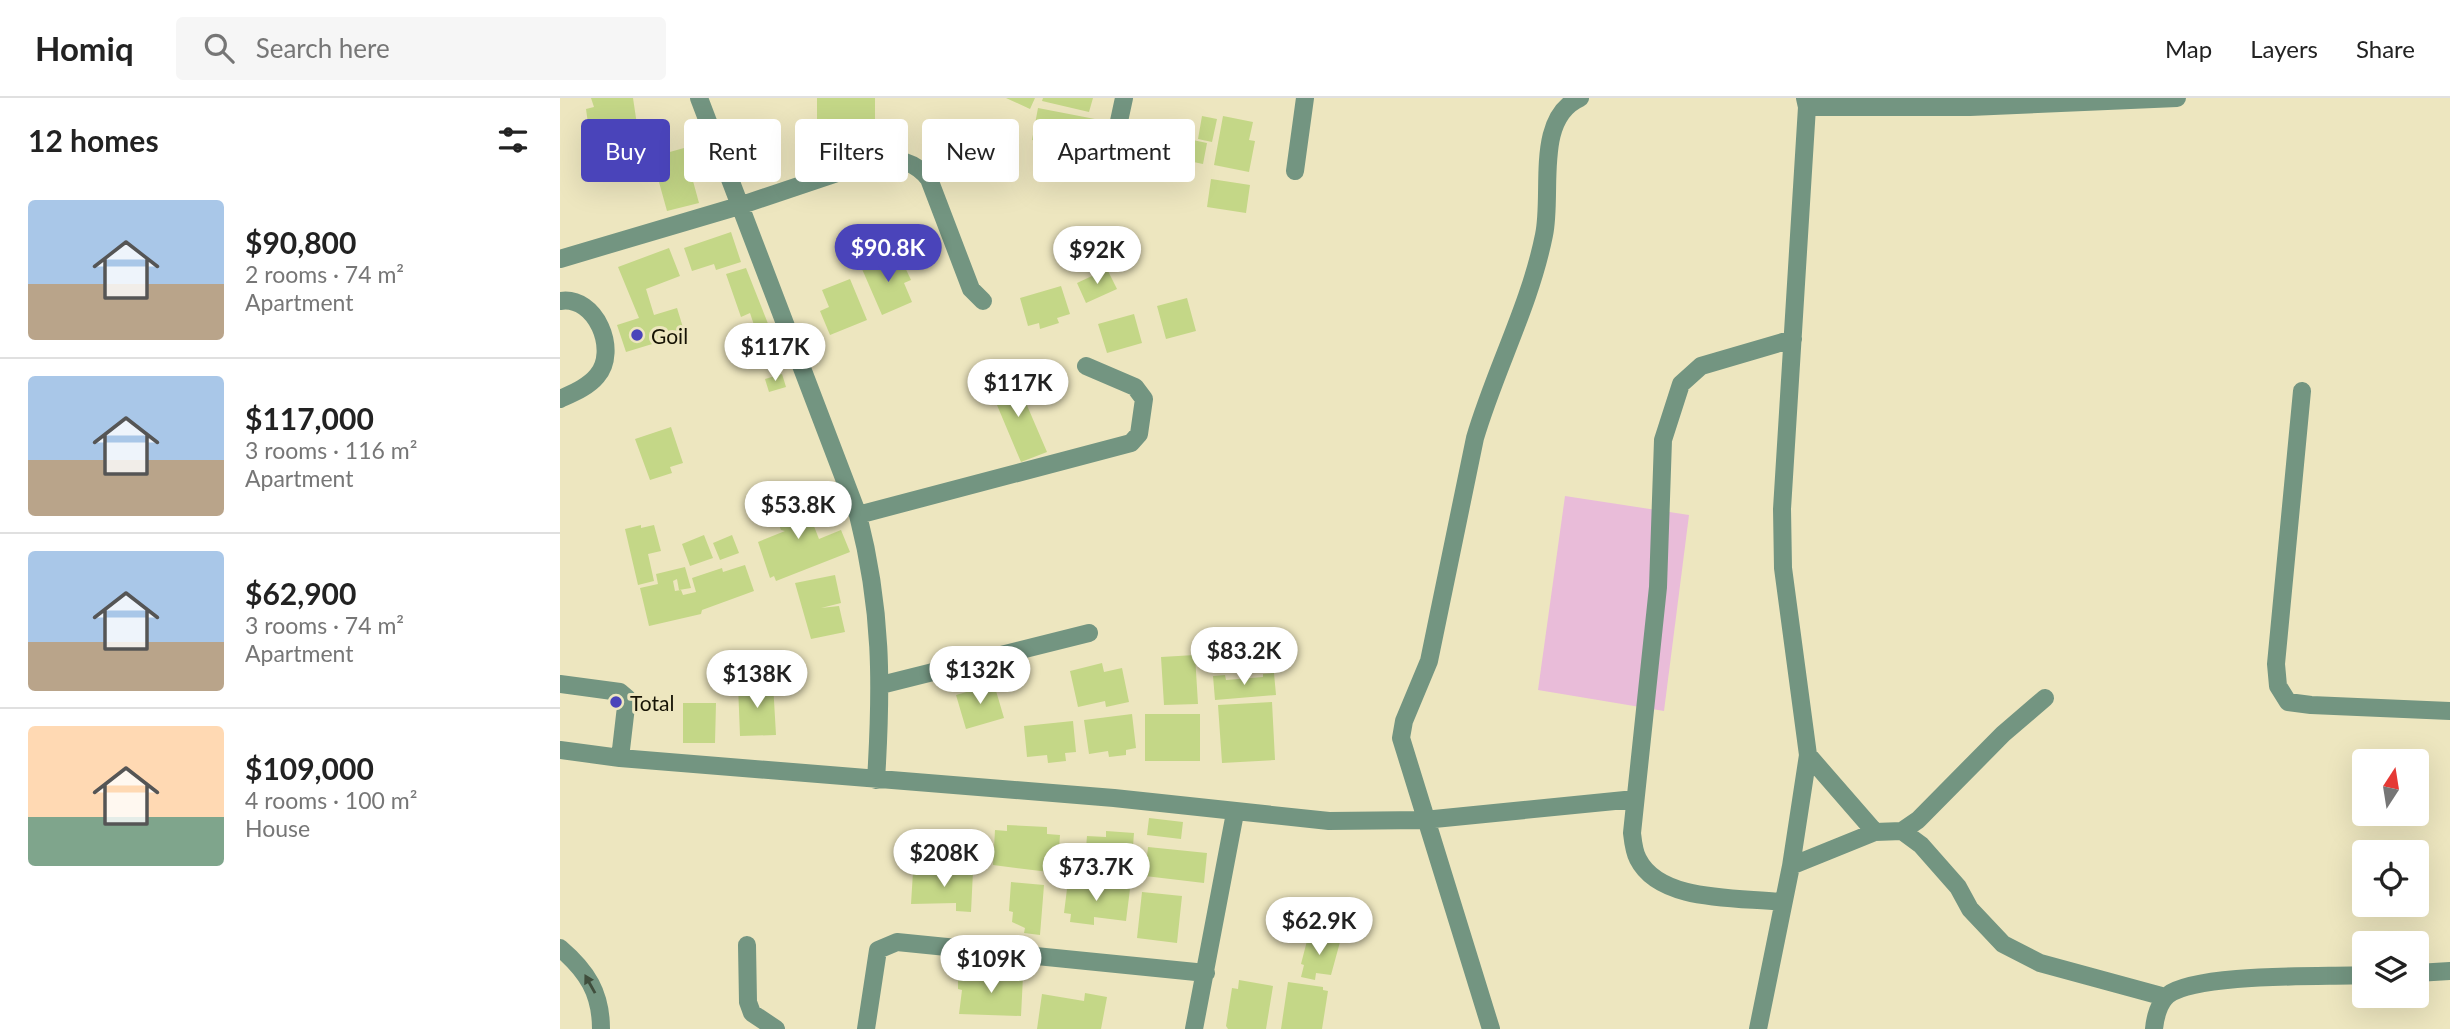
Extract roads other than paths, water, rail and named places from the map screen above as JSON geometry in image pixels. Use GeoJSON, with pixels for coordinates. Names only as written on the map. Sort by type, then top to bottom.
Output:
{"type":"FeatureCollection","features":[{"type":"Feature","properties":{"kind":"street"},"geometry":{"type":"LineString","coordinates":[[699,98],[858,515],[871,566],[881,656],[876,780]]}},
{"type":"Feature","properties":{"kind":"street"},"geometry":{"type":"LineString","coordinates":[[1119,119],[1124,98]]}},
{"type":"Feature","properties":{"kind":"street"},"geometry":{"type":"LineString","coordinates":[[1295,171],[1305,98]]}},
{"type":"Feature","properties":{"kind":"street"},"geometry":{"type":"LineString","coordinates":[[1491,1029],[1424,820],[1401,738],[1404,721],[1429,661],[1478,427],[1505,361],[1544,234],[1552,127],[1563,107],[1580,98]]}},
{"type":"Feature","properties":{"kind":"street"},"geometry":{"type":"LineString","coordinates":[[1758,1029],[1791,866],[1808,755],[1783,568],[1782,509],[1806,103],[1970,107],[2177,98]]}},
{"type":"Feature","properties":{"kind":"street"},"geometry":{"type":"LineString","coordinates":[[560,259],[739,206],[876,160],[894,158],[920,168],[929,178],[971,289],[984,301]]}},
{"type":"Feature","properties":{"kind":"street"},"geometry":{"type":"LineString","coordinates":[[560,301],[585,306],[594,313],[603,339],[605,363],[598,376],[586,386],[560,399]]}},
{"type":"Feature","properties":{"kind":"street"},"geometry":{"type":"LineString","coordinates":[[1782,902],[1669,889],[1657,881],[1637,858],[1632,833],[1658,587],[1660,463],[1663,440],[1681,384],[1700,366],[1793,339]]}},
{"type":"Feature","properties":{"kind":"street"},"geometry":{"type":"LineString","coordinates":[[858,515],[1131,443],[1139,434],[1144,399],[1135,387],[1086,366]]}},
{"type":"Feature","properties":{"kind":"street"},"geometry":{"type":"LineString","coordinates":[[2302,391],[2276,664],[2278,686],[2288,702],[2450,710]]}},
{"type":"Feature","properties":{"kind":"street"},"geometry":{"type":"LineString","coordinates":[[881,685],[1089,633]]}},
{"type":"Feature","properties":{"kind":"street"},"geometry":{"type":"LineString","coordinates":[[560,684],[620,692],[627,698],[620,758]]}},
{"type":"Feature","properties":{"kind":"street"},"geometry":{"type":"LineString","coordinates":[[1791,866],[1875,832],[1902,831],[1918,820],[2045,698]]}},
{"type":"Feature","properties":{"kind":"street"},"geometry":{"type":"LineString","coordinates":[[560,750],[620,758],[1114,798],[1329,821],[1424,820],[1635,799]]}},
{"type":"Feature","properties":{"kind":"street"},"geometry":{"type":"LineString","coordinates":[[1808,755],[1875,832]]}},
{"type":"Feature","properties":{"kind":"street"},"geometry":{"type":"LineString","coordinates":[[1194,1029],[1235,813]]}},
{"type":"Feature","properties":{"kind":"street"},"geometry":{"type":"LineString","coordinates":[[1902,831],[1921,845],[1958,887],[1970,909],[2003,944],[2040,963],[2165,997]]}},
{"type":"Feature","properties":{"kind":"street"},"geometry":{"type":"LineString","coordinates":[[866,1029],[878,950],[897,942],[1206,973]]}},
{"type":"Feature","properties":{"kind":"street"},"geometry":{"type":"LineString","coordinates":[[747,945],[748,1002],[752,1013],[776,1029]]}},
{"type":"Feature","properties":{"kind":"street"},"geometry":{"type":"LineString","coordinates":[[560,948],[580,964],[601,1004],[601,1029]]}},
{"type":"Feature","properties":{"kind":"street"},"geometry":{"type":"LineString","coordinates":[[2429,972],[2450,971]]}},
{"type":"Feature","properties":{"kind":"street"},"geometry":{"type":"LineString","coordinates":[[2154,1029],[2155,1016],[2165,997],[2195,983],[2352,976]]}},
{"type":"Feature","properties":{"kind":"place","name":"Goil"},"geometry":{"type":"Point","coordinates":[637,335]}},
{"type":"Feature","properties":{"kind":"place","name":"Total"},"geometry":{"type":"Point","coordinates":[616,702]}}]}
